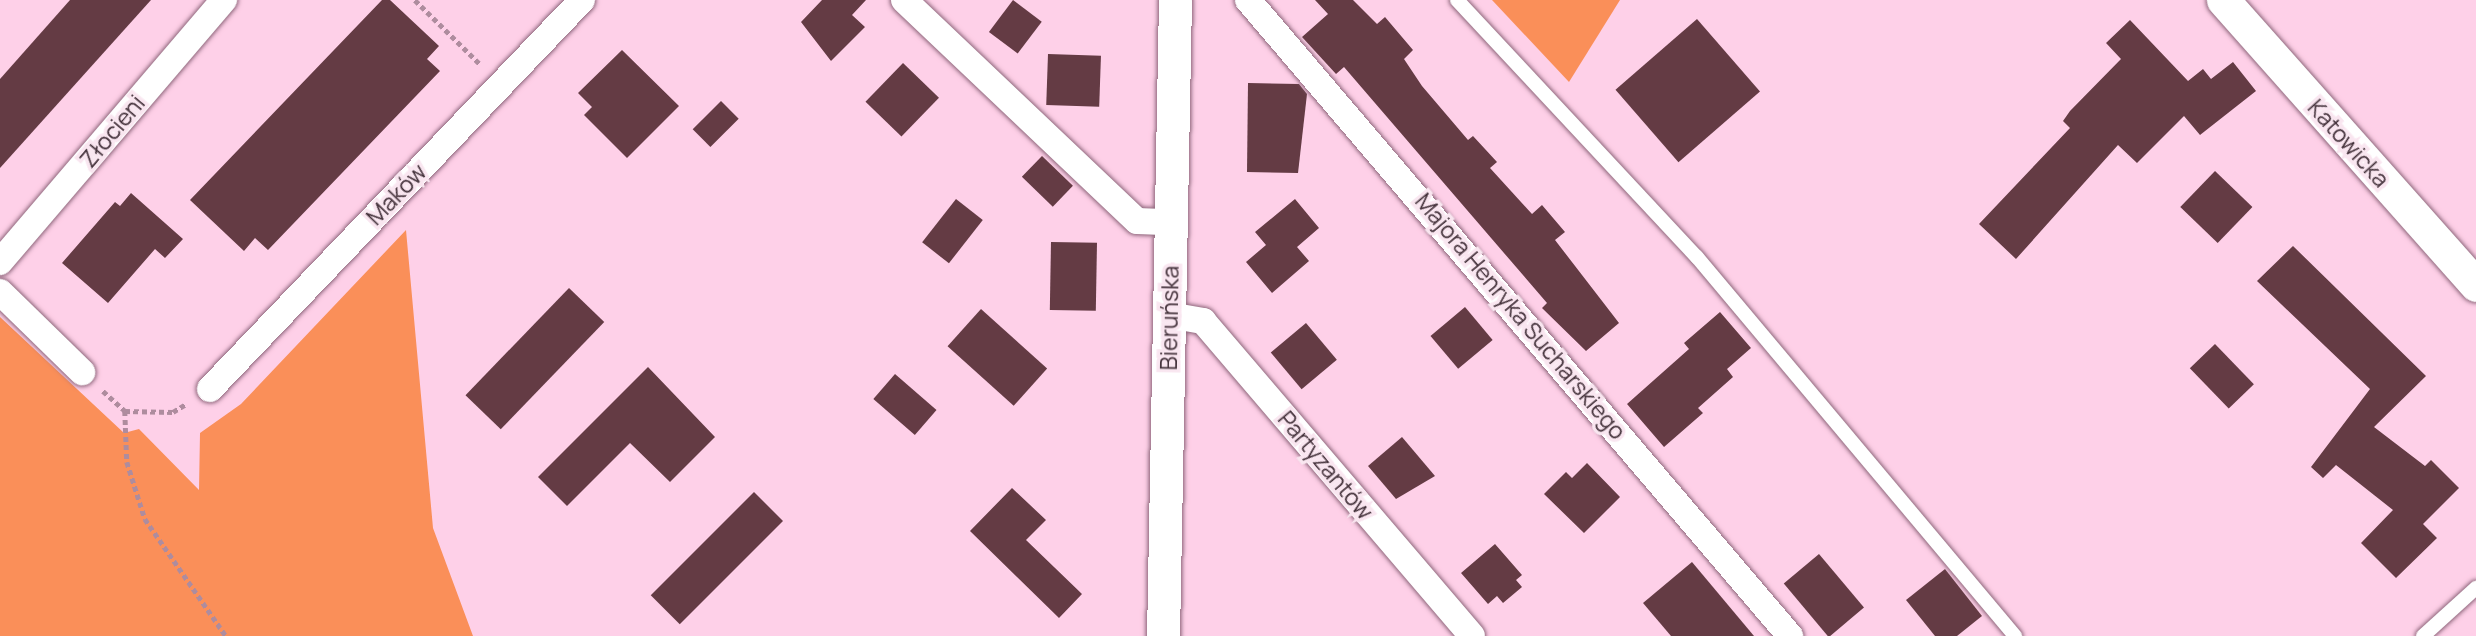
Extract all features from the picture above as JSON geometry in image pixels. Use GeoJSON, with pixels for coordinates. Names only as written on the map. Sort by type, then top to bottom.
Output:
{"type":"FeatureCollection","features":[{"type":"Feature","properties":{"kind":"street","name":"Złocieni"},"geometry":{"type":"LineString","coordinates":[[0,262],[224,0]]}},
{"type":"Feature","properties":{"kind":"street","name":"Maków"},"geometry":{"type":"LineString","coordinates":[[210,389],[582,0]]}},
{"type":"Feature","properties":{"kind":"street"},"geometry":{"type":"LineString","coordinates":[[904,0],[1137,222],[1170,222]]}},
{"type":"Feature","properties":{"kind":"street","name":"Bieruńska"},"geometry":{"type":"LineString","coordinates":[[1163,636],[1175,0]]}},
{"type":"Feature","properties":{"kind":"street","name":"Majora Henryka Sucharskiego"},"geometry":{"type":"LineString","coordinates":[[1248,0],[1790,636]]}},
{"type":"Feature","properties":{"kind":"street","name":"Katowicka"},"geometry":{"type":"LineString","coordinates":[[2223,0],[2476,285]]}},
{"type":"Feature","properties":{"kind":"street"},"geometry":{"type":"LineString","coordinates":[[0,292],[82,372]]}},
{"type":"Feature","properties":{"kind":"street","name":"Partyzantów"},"geometry":{"type":"LineString","coordinates":[[1169,315],[1203,321],[1472,636]]}},
{"type":"Feature","properties":{"kind":"lane"},"geometry":{"type":"LineString","coordinates":[[1457,0],[1696,257],[2015,636]]}},
{"type":"Feature","properties":{"kind":"lane"},"geometry":{"type":"LineString","coordinates":[[2423,636],[2476,588]]}},
{"type":"Feature","properties":{"kind":"path"},"geometry":{"type":"LineString","coordinates":[[415,0],[500,84]]}},
{"type":"Feature","properties":{"kind":"path"},"geometry":{"type":"LineString","coordinates":[[82,372],[125,411],[173,412],[210,389]]}},
{"type":"Feature","properties":{"kind":"path"},"geometry":{"type":"LineString","coordinates":[[125,411],[127,462],[145,519],[226,636]]}},
{"type":"Feature","properties":{"kind":"shaded area"},"geometry":{"type":"Polygon","coordinates":[[[1492,0],[1620,0],[1569,82],[1492,0]]]}},
{"type":"Feature","properties":{"kind":"shaded area"},"geometry":{"type":"Polygon","coordinates":[[[406,230],[433,528],[473,636],[0,636],[0,317],[124,433],[139,429],[199,490],[200,433],[241,404],[406,230]]]}},
{"type":"Feature","properties":{"kind":"building"},"geometry":{"type":"Polygon","coordinates":[[[70,0],[151,0],[0,168],[0,79],[70,0]]]}},
{"type":"Feature","properties":{"kind":"building"},"geometry":{"type":"Polygon","coordinates":[[[382,0],[390,0],[439,46],[427,59],[440,71],[268,250],[255,238],[244,251],[190,200],[382,0]]]}},
{"type":"Feature","properties":{"kind":"building"},"geometry":{"type":"Polygon","coordinates":[[[822,0],[866,0],[852,15],[865,27],[831,61],[801,22],[822,0]]]}},
{"type":"Feature","properties":{"kind":"building"},"geometry":{"type":"Polygon","coordinates":[[[1013,0],[1042,22],[1018,54],[989,32],[1013,0]]]}},
{"type":"Feature","properties":{"kind":"building"},"geometry":{"type":"Polygon","coordinates":[[[1315,0],[1353,0],[1377,24],[1385,17],[1413,50],[1404,59],[1422,86],[1468,140],[1473,136],[1497,162],[1490,168],[1532,214],[1542,205],[1565,232],[1555,240],[1619,323],[1586,351],[1542,308],[1547,303],[1344,67],[1336,74],[1302,37],[1328,14],[1315,0]]]}},
{"type":"Feature","properties":{"kind":"building"},"geometry":{"type":"Polygon","coordinates":[[[1697,19],[1760,91],[1678,162],[1615,90],[1697,19]]]}},
{"type":"Feature","properties":{"kind":"building"},"geometry":{"type":"Polygon","coordinates":[[[2130,20],[2188,81],[2203,69],[2211,79],[2233,62],[2256,91],[2200,135],[2184,116],[2137,163],[2118,145],[2016,259],[1979,224],[2070,128],[2063,121],[2070,111],[2121,59],[2106,43],[2130,20]]]}},
{"type":"Feature","properties":{"kind":"building"},"geometry":{"type":"Polygon","coordinates":[[[622,50],[679,106],[627,158],[584,115],[592,107],[578,93],[622,50]]]}},
{"type":"Feature","properties":{"kind":"building"},"geometry":{"type":"Polygon","coordinates":[[[1048,54],[1101,56],[1099,107],[1046,105],[1048,54]]]}},
{"type":"Feature","properties":{"kind":"building"},"geometry":{"type":"Polygon","coordinates":[[[903,63],[939,98],[901,137],[865,102],[903,63]]]}},
{"type":"Feature","properties":{"kind":"building"},"geometry":{"type":"Polygon","coordinates":[[[1248,83],[1299,84],[1307,94],[1298,173],[1247,172],[1248,83]]]}},
{"type":"Feature","properties":{"kind":"building"},"geometry":{"type":"Polygon","coordinates":[[[721,101],[739,119],[710,147],[693,129],[721,101]]]}},
{"type":"Feature","properties":{"kind":"building"},"geometry":{"type":"Polygon","coordinates":[[[1042,156],[1073,186],[1053,207],[1022,177],[1042,156]]]}},
{"type":"Feature","properties":{"kind":"building"},"geometry":{"type":"Polygon","coordinates":[[[2215,171],[2252,207],[2218,243],[2180,207],[2215,171]]]}},
{"type":"Feature","properties":{"kind":"building"},"geometry":{"type":"Polygon","coordinates":[[[131,193],[183,239],[165,258],[155,249],[108,303],[62,263],[115,202],[120,206],[131,193]]]}},
{"type":"Feature","properties":{"kind":"building"},"geometry":{"type":"Polygon","coordinates":[[[956,199],[983,220],[949,263],[922,242],[956,199]]]}},
{"type":"Feature","properties":{"kind":"building"},"geometry":{"type":"Polygon","coordinates":[[[1295,199],[1319,228],[1297,247],[1309,261],[1272,293],[1246,262],[1266,245],[1255,232],[1295,199]]]}},
{"type":"Feature","properties":{"kind":"building"},"geometry":{"type":"Polygon","coordinates":[[[1051,242],[1097,243],[1096,311],[1050,310],[1051,242]]]}},
{"type":"Feature","properties":{"kind":"building"},"geometry":{"type":"Polygon","coordinates":[[[2293,246],[2426,376],[2374,427],[2425,466],[2431,460],[2459,488],[2423,524],[2437,538],[2396,578],[2361,543],[2393,510],[2336,465],[2323,478],[2311,467],[2370,389],[2257,281],[2293,246]]]}},
{"type":"Feature","properties":{"kind":"building"},"geometry":{"type":"Polygon","coordinates":[[[569,288],[604,322],[501,429],[465,395],[569,288]]]}},
{"type":"Feature","properties":{"kind":"building"},"geometry":{"type":"Polygon","coordinates":[[[1465,307],[1493,340],[1458,369],[1431,336],[1465,307]]]}},
{"type":"Feature","properties":{"kind":"building"},"geometry":{"type":"Polygon","coordinates":[[[981,309],[1047,369],[1014,406],[948,346],[981,309]]]}},
{"type":"Feature","properties":{"kind":"building"},"geometry":{"type":"Polygon","coordinates":[[[1720,312],[1751,348],[1727,369],[1733,377],[1698,408],[1703,413],[1664,447],[1627,404],[1689,349],[1684,343],[1720,312]]]}},
{"type":"Feature","properties":{"kind":"building"},"geometry":{"type":"Polygon","coordinates":[[[1306,323],[1337,360],[1302,389],[1271,353],[1306,323]]]}},
{"type":"Feature","properties":{"kind":"building"},"geometry":{"type":"Polygon","coordinates":[[[2215,344],[2254,384],[2229,409],[2190,368],[2215,344]]]}},
{"type":"Feature","properties":{"kind":"building"},"geometry":{"type":"Polygon","coordinates":[[[648,367],[715,437],[670,482],[630,443],[567,506],[538,477],[648,367]]]}},
{"type":"Feature","properties":{"kind":"building"},"geometry":{"type":"Polygon","coordinates":[[[895,374],[937,410],[915,435],[873,399],[895,374]]]}},
{"type":"Feature","properties":{"kind":"building"},"geometry":{"type":"Polygon","coordinates":[[[1402,437],[1435,476],[1396,499],[1368,466],[1402,437]]]}},
{"type":"Feature","properties":{"kind":"building"},"geometry":{"type":"Polygon","coordinates":[[[1587,463],[1620,497],[1584,533],[1544,494],[1566,472],[1572,478],[1587,463]]]}},
{"type":"Feature","properties":{"kind":"building"},"geometry":{"type":"Polygon","coordinates":[[[1012,488],[1046,520],[1026,540],[1082,594],[1059,618],[970,531],[1012,488]]]}},
{"type":"Feature","properties":{"kind":"building"},"geometry":{"type":"Polygon","coordinates":[[[754,492],[783,521],[680,624],[651,595],[754,492]]]}},
{"type":"Feature","properties":{"kind":"building"},"geometry":{"type":"Polygon","coordinates":[[[1495,544],[1522,575],[1516,580],[1522,587],[1503,603],[1497,596],[1488,604],[1461,573],[1495,544]]]}},
{"type":"Feature","properties":{"kind":"building"},"geometry":{"type":"Polygon","coordinates":[[[1819,554],[1864,608],[1828,636],[1784,584],[1819,554]]]}},
{"type":"Feature","properties":{"kind":"building"},"geometry":{"type":"Polygon","coordinates":[[[1692,562],[1754,636],[1671,636],[1643,603],[1692,562]]]}},
{"type":"Feature","properties":{"kind":"building"},"geometry":{"type":"Polygon","coordinates":[[[1945,569],[1982,616],[1957,636],[1935,636],[1906,600],[1945,569]]]}}]}
